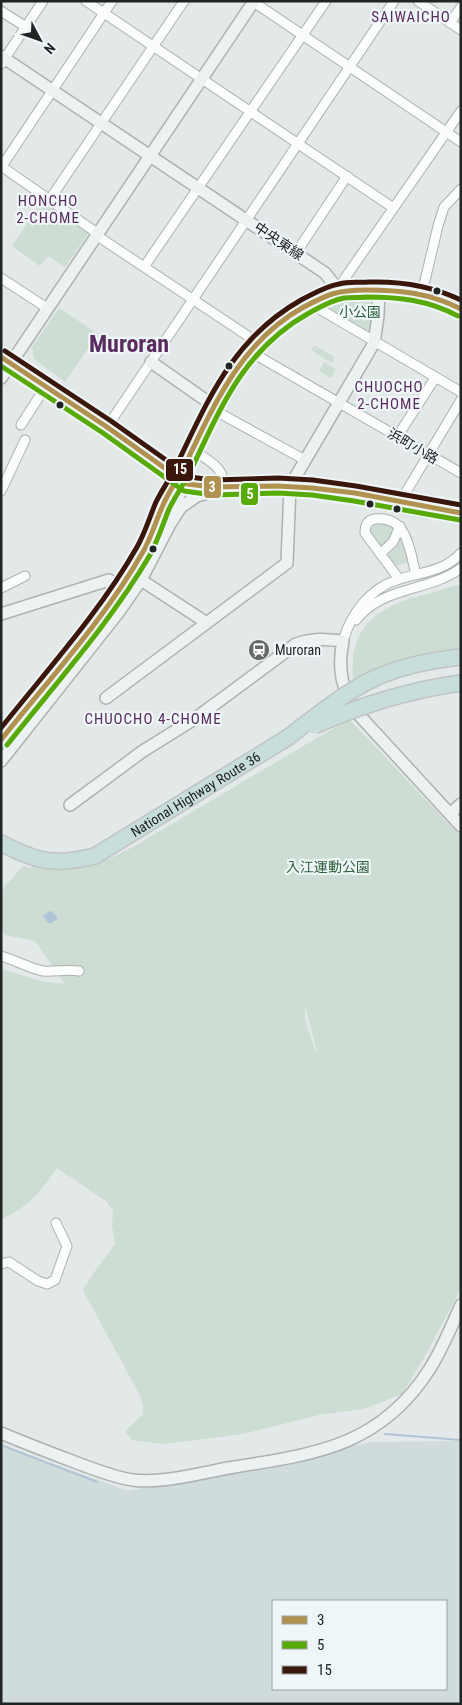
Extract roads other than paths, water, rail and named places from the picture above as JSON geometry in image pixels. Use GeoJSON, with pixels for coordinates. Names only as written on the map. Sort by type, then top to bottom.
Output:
{"type":"FeatureCollection","features":[{"type":"Feature","properties":{"kind":"highway","name":"National Highway Route 36"},"geometry":{"type":"LineString","coordinates":[[1,843],[25,855],[44,861],[67,862],[95,856],[287,738],[351,692],[377,677],[420,663],[461,657]]}},
{"type":"Feature","properties":{"kind":"highway","name":"National Highway Route 36"},"geometry":{"type":"LineString","coordinates":[[287,738],[361,706],[406,694],[461,683]]}},
{"type":"Feature","properties":{"kind":"highway","name":"National Highway Route 36"},"geometry":{"type":"LineString","coordinates":[[1,836],[18,845],[38,852],[57,855],[104,850]]}},
{"type":"Feature","properties":{"kind":"street"},"geometry":{"type":"LineString","coordinates":[[3,59],[43,1]]}},
{"type":"Feature","properties":{"kind":"street"},"geometry":{"type":"LineString","coordinates":[[86,1],[392,208]]}},
{"type":"Feature","properties":{"kind":"street"},"geometry":{"type":"LineString","coordinates":[[2,166],[112,1]]}},
{"type":"Feature","properties":{"kind":"street"},"geometry":{"type":"LineString","coordinates":[[50,199],[184,1]]}},
{"type":"Feature","properties":{"kind":"street"},"geometry":{"type":"LineString","coordinates":[[144,267],[326,1]]}},
{"type":"Feature","properties":{"kind":"street"},"geometry":{"type":"LineString","coordinates":[[107,427],[394,1]]}},
{"type":"Feature","properties":{"kind":"street"},"geometry":{"type":"LineString","coordinates":[[418,1],[461,30]]}},
{"type":"Feature","properties":{"kind":"street"},"geometry":{"type":"LineString","coordinates":[[1,378],[6,360],[47,308],[253,2],[461,142]]}},
{"type":"Feature","properties":{"kind":"street"},"geometry":{"type":"LineString","coordinates":[[450,23],[461,7]]}},
{"type":"Feature","properties":{"kind":"street"},"geometry":{"type":"LineString","coordinates":[[1,11],[26,27]]}},
{"type":"Feature","properties":{"kind":"street","name":"中央東線"},"geometry":{"type":"LineString","coordinates":[[3,59],[54,90],[296,252],[325,273],[339,291]]}},
{"type":"Feature","properties":{"kind":"street"},"geometry":{"type":"LineString","coordinates":[[339,291],[345,278],[392,208],[461,111]]}},
{"type":"Feature","properties":{"kind":"street","name":"浜町小路"},"geometry":{"type":"LineString","coordinates":[[2,166],[192,300],[253,347],[339,403],[461,473]]}},
{"type":"Feature","properties":{"kind":"street"},"geometry":{"type":"LineString","coordinates":[[296,252],[347,176]]}},
{"type":"Feature","properties":{"kind":"street"},"geometry":{"type":"LineString","coordinates":[[422,292],[444,207],[461,189]]}},
{"type":"Feature","properties":{"kind":"street"},"geometry":{"type":"LineString","coordinates":[[3,281],[47,308]]}},
{"type":"Feature","properties":{"kind":"street"},"geometry":{"type":"LineString","coordinates":[[106,698],[287,563],[290,486],[374,343],[379,289]]}},
{"type":"Feature","properties":{"kind":"street"},"geometry":{"type":"LineString","coordinates":[[1,740],[122,584],[145,548],[164,503],[180,477],[232,373],[253,347],[279,322],[297,310],[339,291],[379,289],[422,292],[445,300],[461,309]]}},
{"type":"Feature","properties":{"kind":"street"},"geometry":{"type":"LineString","coordinates":[[311,304],[374,343],[461,392]]}},
{"type":"Feature","properties":{"kind":"street"},"geometry":{"type":"LineString","coordinates":[[6,360],[180,477],[258,492],[271,486],[335,490],[461,514]]}},
{"type":"Feature","properties":{"kind":"street"},"geometry":{"type":"LineString","coordinates":[[151,362],[213,408],[305,460]]}},
{"type":"Feature","properties":{"kind":"street"},"geometry":{"type":"LineString","coordinates":[[397,437],[435,378]]}},
{"type":"Feature","properties":{"kind":"street"},"geometry":{"type":"LineString","coordinates":[[21,425],[46,386]]}},
{"type":"Feature","properties":{"kind":"street"},"geometry":{"type":"LineString","coordinates":[[400,502],[461,400]]}},
{"type":"Feature","properties":{"kind":"street"},"geometry":{"type":"LineString","coordinates":[[1,492],[25,440]]}},
{"type":"Feature","properties":{"kind":"street"},"geometry":{"type":"LineString","coordinates":[[193,450],[223,473],[225,487]]}},
{"type":"Feature","properties":{"kind":"street"},"geometry":{"type":"LineString","coordinates":[[170,524],[170,517],[179,495],[180,477]]}},
{"type":"Feature","properties":{"kind":"street"},"geometry":{"type":"LineString","coordinates":[[1,761],[118,613],[141,580],[181,507],[197,496],[225,487]]}},
{"type":"Feature","properties":{"kind":"street"},"geometry":{"type":"LineString","coordinates":[[398,579],[365,533],[367,523],[377,519],[393,522],[400,526],[407,538],[416,575]]}},
{"type":"Feature","properties":{"kind":"street"},"geometry":{"type":"LineString","coordinates":[[380,554],[393,542],[400,526]]}},
{"type":"Feature","properties":{"kind":"street"},"geometry":{"type":"LineString","coordinates":[[461,553],[440,568],[398,579],[381,587],[364,600],[347,626],[340,656],[342,677],[349,702],[461,826]]}},
{"type":"Feature","properties":{"kind":"street"},"geometry":{"type":"LineString","coordinates":[[343,642],[359,616],[374,603],[385,597],[450,576],[461,568]]}},
{"type":"Feature","properties":{"kind":"street"},"geometry":{"type":"LineString","coordinates":[[1,588],[25,576]]}},
{"type":"Feature","properties":{"kind":"street"},"geometry":{"type":"LineString","coordinates":[[450,576],[461,577]]}},
{"type":"Feature","properties":{"kind":"street"},"geometry":{"type":"LineString","coordinates":[[1,614],[109,580],[122,584],[141,580],[207,623]]}},
{"type":"Feature","properties":{"kind":"street"},"geometry":{"type":"LineString","coordinates":[[70,805],[143,751],[196,718],[296,644],[323,638],[343,642]]}},
{"type":"Feature","properties":{"kind":"street"},"geometry":{"type":"LineString","coordinates":[[450,814],[461,804]]}},
{"type":"Feature","properties":{"kind":"street"},"geometry":{"type":"LineString","coordinates":[[1,956],[45,971],[68,969],[79,971]]}},
{"type":"Feature","properties":{"kind":"street"},"geometry":{"type":"LineString","coordinates":[[1,1264],[9,1262],[38,1281],[48,1284],[55,1280],[67,1246],[56,1223]]}},
{"type":"Feature","properties":{"kind":"street"},"geometry":{"type":"LineString","coordinates":[[1,1433],[117,1477],[153,1481],[289,1458],[327,1449],[358,1436],[373,1427],[394,1412],[409,1397],[437,1356],[461,1305]]}},
{"type":"Feature","properties":{"kind":"water"},"geometry":{"type":"Polygon","coordinates":[[[50,911],[58,919],[48,923],[43,916],[50,911]]]}},
{"type":"Feature","properties":{"kind":"waterway"},"geometry":{"type":"LineString","coordinates":[[385,1434],[461,1440]]}},
{"type":"Feature","properties":{"kind":"waterway"},"geometry":{"type":"LineString","coordinates":[[1,1445],[97,1482]]}},
{"type":"Feature","properties":{"kind":"place","name":"Muroran"},"geometry":{"type":"Point","coordinates":[259,650]}},
{"type":"Feature","properties":{"kind":"district","name":"SAIWAICHO"},"geometry":{"type":"Point","coordinates":[411,17]}},
{"type":"Feature","properties":{"kind":"district","name":"HONCHO 2-CHOME"},"geometry":{"type":"Point","coordinates":[48,210]}},
{"type":"Feature","properties":{"kind":"district","name":"Muroran"},"geometry":{"type":"Point","coordinates":[129,344]}},
{"type":"Feature","properties":{"kind":"district","name":"CHUOCHO 2-CHOME"},"geometry":{"type":"Point","coordinates":[389,396]}},
{"type":"Feature","properties":{"kind":"district","name":"CHUOCHO 4-CHOME"},"geometry":{"type":"Point","coordinates":[153,719]}},
{"type":"Feature","properties":{"kind":"park label","name":"小公園"},"geometry":{"type":"Point","coordinates":[360,312]}},
{"type":"Feature","properties":{"kind":"park label","name":"入江運動公園"},"geometry":{"type":"Point","coordinates":[328,867]}}]}
